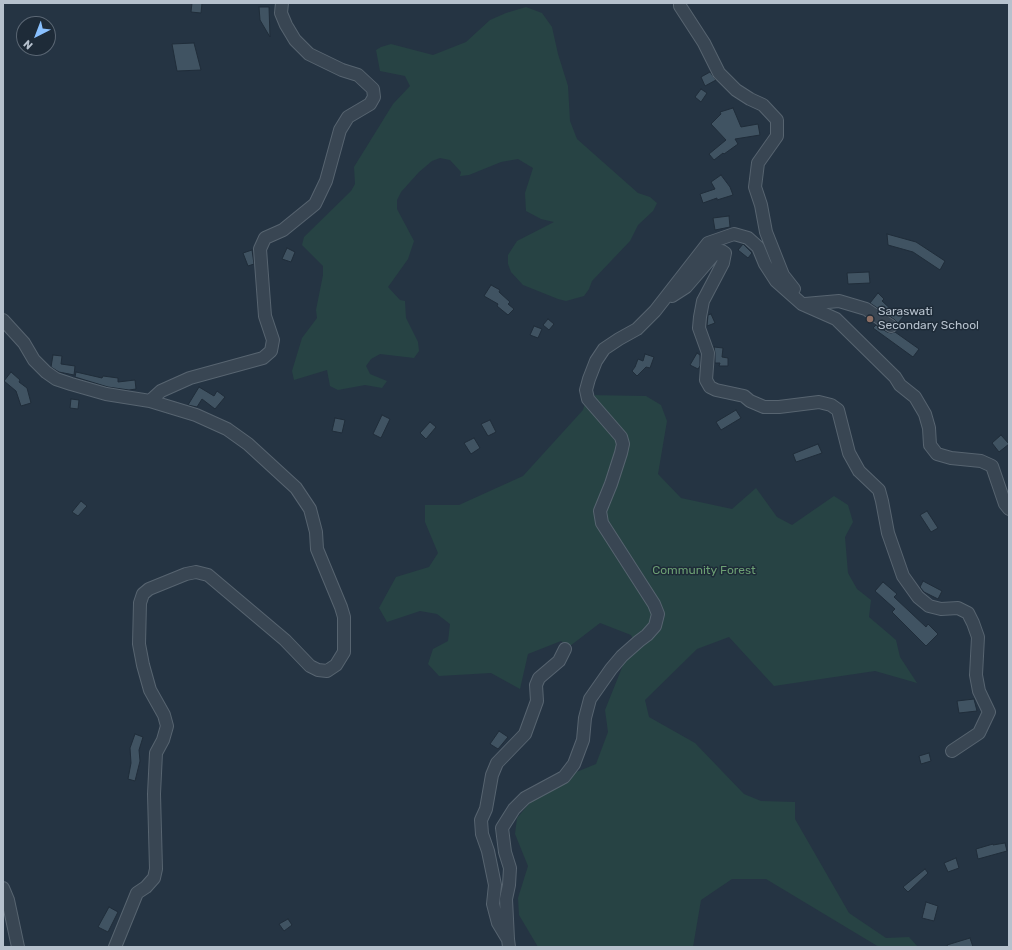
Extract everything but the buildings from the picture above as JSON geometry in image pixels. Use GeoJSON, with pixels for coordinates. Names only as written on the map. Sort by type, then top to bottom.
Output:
{"type":"FeatureCollection","features":[{"type":"Feature","properties":{"kind":"street"},"geometry":{"type":"LineString","coordinates":[[150,401],[161,390],[190,378],[263,358],[271,351],[273,340],[265,316],[260,249],[265,238],[283,230],[315,204],[326,181],[340,130],[348,117],[370,104],[374,96],[373,89],[358,75],[342,70],[309,54],[295,40],[281,13],[282,3]]}},
{"type":"Feature","properties":{"kind":"street"},"geometry":{"type":"LineString","coordinates":[[680,3],[680,6],[704,43],[718,73],[736,90],[763,105],[777,120],[777,136],[758,164],[755,187],[761,205],[766,232],[783,275],[806,304]]}},
{"type":"Feature","properties":{"kind":"street"},"geometry":{"type":"LineString","coordinates":[[508,943],[506,899],[510,868],[505,852],[502,828],[514,809],[525,798],[564,777],[574,764],[582,740],[585,718],[590,699],[611,668],[655,626],[658,614],[654,604],[602,523],[600,511],[613,478],[623,444],[621,437],[588,399],[586,390],[596,361],[604,349],[637,330],[664,300],[708,243],[734,234],[748,238],[758,247],[765,264],[776,281],[806,304],[836,319],[895,377],[900,385],[915,397],[924,414],[929,428],[930,445],[937,454],[951,458],[981,461],[992,466],[1005,504],[1009,509]]}},
{"type":"Feature","properties":{"kind":"street"},"geometry":{"type":"LineString","coordinates":[[664,300],[675,295],[686,287],[711,257],[717,251],[722,251],[725,253],[725,258],[703,301],[699,328],[708,353],[706,380],[710,387],[716,390],[744,396],[750,401],[764,407],[779,407],[819,402],[831,405],[838,410],[849,453],[859,471],[878,490],[882,501],[888,533],[903,576],[918,597],[929,606],[941,609],[958,608],[968,614],[973,622],[978,637],[976,675],[979,691],[989,712],[979,732],[952,751]]}},
{"type":"Feature","properties":{"kind":"street"},"geometry":{"type":"LineString","coordinates":[[806,304],[839,301],[866,308],[891,326]]}},
{"type":"Feature","properties":{"kind":"street"},"geometry":{"type":"LineString","coordinates":[[3,320],[24,343],[34,360],[46,372],[56,379],[106,394],[150,401],[196,415],[227,429],[248,444],[296,488],[310,508],[316,532],[317,549],[341,606],[344,617],[344,652],[336,665],[327,671],[318,670],[310,666],[279,634],[208,575],[196,572],[186,574],[149,589],[143,594],[140,603],[139,644],[150,690],[164,715],[168,726],[156,753],[154,794],[156,869],[154,878],[146,888],[137,893],[115,947]]}},
{"type":"Feature","properties":{"kind":"street"},"geometry":{"type":"LineString","coordinates":[[508,943],[498,923],[493,904],[495,885],[488,851],[482,834],[481,820],[486,809],[492,775],[497,763],[525,734],[536,701],[536,685],[539,678],[559,661],[565,648]]}},
{"type":"Feature","properties":{"kind":"street"},"geometry":{"type":"LineString","coordinates":[[3,888],[8,900],[18,947]]}},
{"type":"Feature","properties":{"kind":"green space"},"geometry":{"type":"Polygon","coordinates":[[[526,7],[542,13],[552,27],[558,54],[568,86],[570,121],[577,139],[638,193],[650,197],[657,203],[653,211],[638,225],[630,241],[592,281],[584,296],[566,301],[523,285],[511,272],[508,264],[508,255],[517,241],[554,222],[541,219],[526,211],[525,193],[533,168],[518,159],[501,162],[469,175],[460,176],[461,172],[450,160],[440,158],[432,161],[419,172],[401,192],[397,200],[397,209],[414,241],[408,259],[388,287],[400,300],[405,301],[406,318],[418,342],[419,351],[414,358],[380,354],[371,359],[366,366],[370,374],[387,381],[382,388],[365,385],[338,390],[330,386],[327,370],[294,380],[292,371],[302,338],[317,318],[316,310],[323,275],[323,266],[302,245],[304,237],[351,191],[355,184],[354,167],[393,104],[410,86],[405,76],[380,71],[376,50],[391,44],[433,55],[466,42],[490,20],[526,7]]]}},
{"type":"Feature","properties":{"kind":"green space","name":"Community Forest"},"geometry":{"type":"Polygon","coordinates":[[[587,395],[646,396],[661,405],[667,421],[658,474],[681,498],[732,509],[756,488],[777,517],[792,525],[834,496],[848,505],[853,522],[845,537],[848,573],[857,589],[871,600],[869,617],[896,640],[900,657],[917,683],[875,671],[774,686],[729,637],[697,649],[645,700],[649,717],[695,743],[744,794],[761,801],[795,802],[795,819],[849,913],[886,938],[909,937],[918,947],[879,947],[766,879],[732,879],[701,900],[693,947],[538,947],[519,915],[518,898],[528,866],[515,834],[517,818],[539,792],[552,782],[596,764],[608,732],[605,710],[625,660],[636,647],[631,635],[600,623],[570,646],[561,641],[528,654],[520,689],[491,673],[439,676],[428,664],[433,649],[448,641],[450,624],[437,614],[420,611],[387,622],[379,608],[396,577],[429,567],[438,553],[425,522],[425,505],[459,505],[523,476],[583,410],[587,395]]]}},
{"type":"Feature","properties":{"kind":"place","name":"Saraswati Secondary School"},"geometry":{"type":"Point","coordinates":[870,319]}}]}
